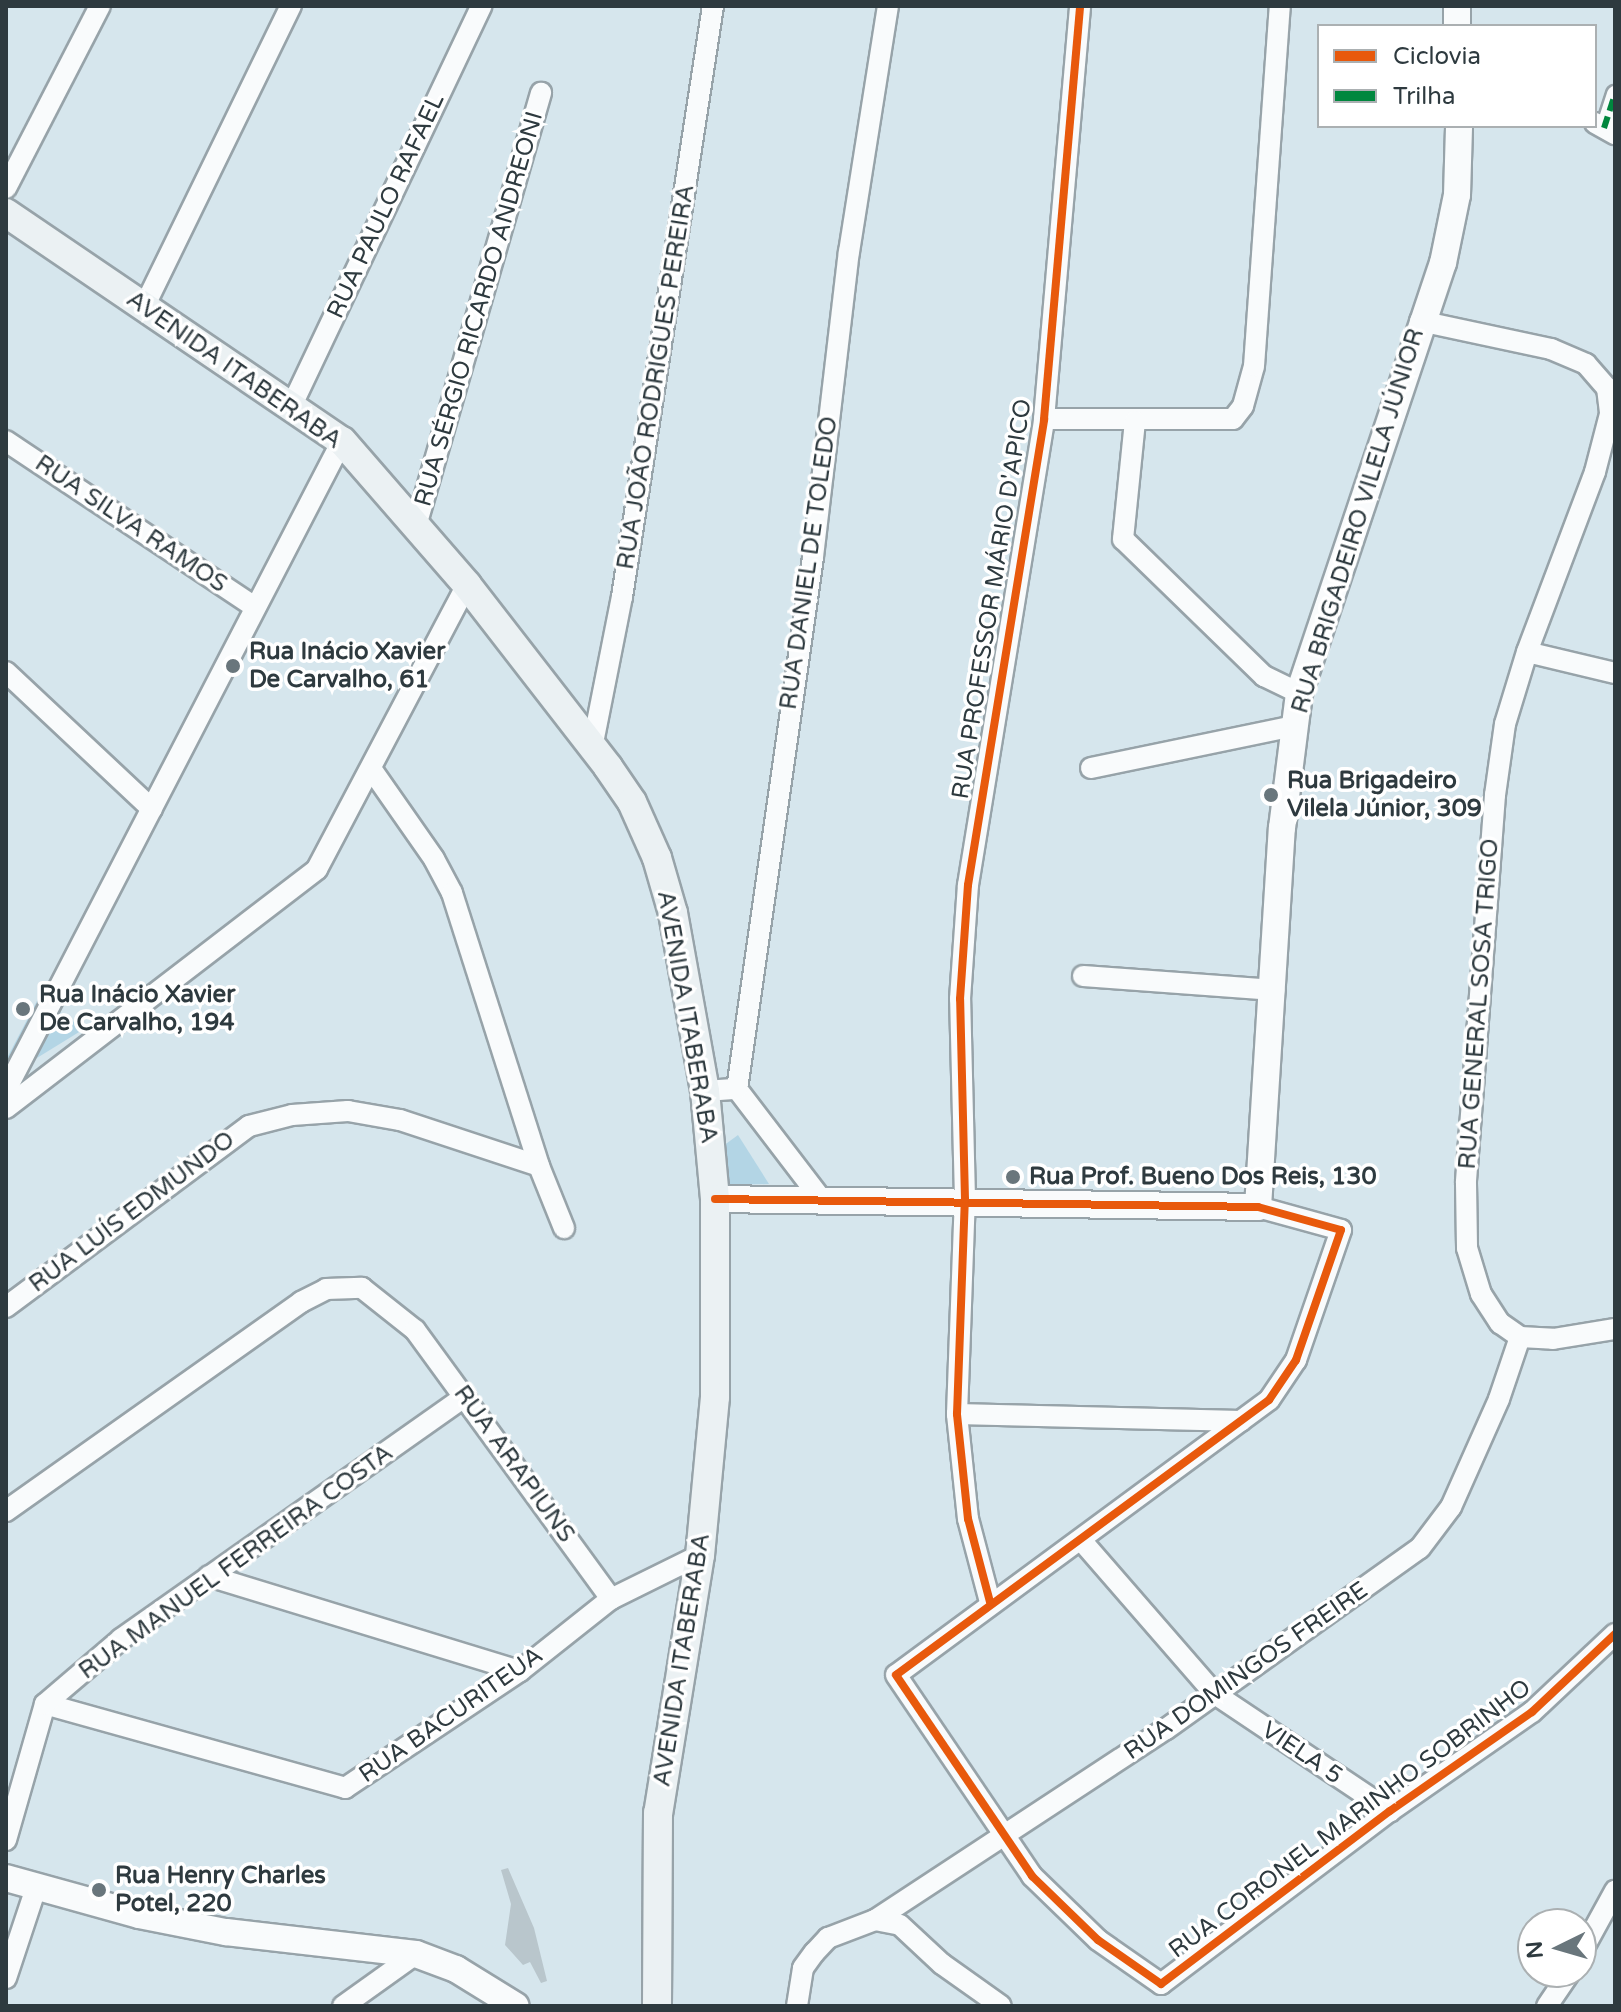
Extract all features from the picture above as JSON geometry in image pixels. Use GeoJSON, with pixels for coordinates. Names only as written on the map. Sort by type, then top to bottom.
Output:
{"type":"FeatureCollection","features":[{"type":"Feature","properties":{"kind":"main road","name":"AVENIDA ITABERABA"},"geometry":{"type":"LineString","coordinates":[[6,213],[342,441],[467,585],[592,748],[632,802],[657,858],[673,913],[705,1091],[715,1199],[715,1397],[700,1555],[658,1813],[657,2006]]}},
{"type":"Feature","properties":{"kind":"street"},"geometry":{"type":"LineString","coordinates":[[6,188],[100,6]]}},
{"type":"Feature","properties":{"kind":"street"},"geometry":{"type":"LineString","coordinates":[[144,307],[291,6]]}},
{"type":"Feature","properties":{"kind":"street","name":"RUA PAULO RAFAEL"},"geometry":{"type":"LineString","coordinates":[[291,407],[481,6]]}},
{"type":"Feature","properties":{"kind":"street","name":"RUA JOÃO RODRIGUES PEREIRA"},"geometry":{"type":"LineString","coordinates":[[592,748],[622,597],[713,6]]}},
{"type":"Feature","properties":{"kind":"street","name":"RUA DANIEL DE TOLEDO"},"geometry":{"type":"LineString","coordinates":[[737,1089],[813,557],[849,252],[888,6]]}},
{"type":"Feature","properties":{"kind":"street","name":"RUA PROFESSOR MÁRIO D'APICO"},"geometry":{"type":"LineString","coordinates":[[990,1602],[968,1519],[957,1414],[965,1199],[960,999],[968,885],[1044,419],[1080,6]]}},
{"type":"Feature","properties":{"kind":"street"},"geometry":{"type":"LineString","coordinates":[[1044,419],[1233,419],[1249,391],[1280,6]]}},
{"type":"Feature","properties":{"kind":"street","name":"RUA SÉRGIO RICARDO ANDREONI"},"geometry":{"type":"LineString","coordinates":[[416,526],[541,93]]}},
{"type":"Feature","properties":{"kind":"street"},"geometry":{"type":"LineString","coordinates":[[1605,128],[1615,94]]}},
{"type":"Feature","properties":{"kind":"street","name":"RUA BRIGADEIRO VILELA JÚNIOR"},"geometry":{"type":"LineString","coordinates":[[1258,1207],[1293,726],[1299,693],[1420,321],[1443,263],[1457,195],[1459,128]]}},
{"type":"Feature","properties":{"kind":"street","name":"RUA GENERAL SOSA TRIGO"},"geometry":{"type":"LineString","coordinates":[[1420,321],[1551,349],[1586,364],[1607,388],[1610,414],[1595,472],[1527,652],[1505,724],[1495,795],[1466,1183],[1467,1248],[1481,1294],[1500,1323],[1520,1337]]}},
{"type":"Feature","properties":{"kind":"street"},"geometry":{"type":"LineString","coordinates":[[1135,421],[1122,528],[1131,551],[1264,676],[1299,693]]}},
{"type":"Feature","properties":{"kind":"street","name":"RUA SILVA RAMOS"},"geometry":{"type":"LineString","coordinates":[[6,441],[255,607]]}},
{"type":"Feature","properties":{"kind":"street"},"geometry":{"type":"LineString","coordinates":[[6,1090],[342,441]]}},
{"type":"Feature","properties":{"kind":"street"},"geometry":{"type":"LineString","coordinates":[[6,1108],[302,883],[334,844],[403,701],[467,585]]}},
{"type":"Feature","properties":{"kind":"street"},"geometry":{"type":"LineString","coordinates":[[1527,652],[1615,673]]}},
{"type":"Feature","properties":{"kind":"street"},"geometry":{"type":"LineString","coordinates":[[6,672],[152,809]]}},
{"type":"Feature","properties":{"kind":"street"},"geometry":{"type":"LineString","coordinates":[[1091,768],[1293,726]]}},
{"type":"Feature","properties":{"kind":"street"},"geometry":{"type":"LineString","coordinates":[[372,770],[434,859],[452,893],[539,1166],[564,1228]]}},
{"type":"Feature","properties":{"kind":"street"},"geometry":{"type":"LineString","coordinates":[[1083,976],[1274,990]]}},
{"type":"Feature","properties":{"kind":"street"},"geometry":{"type":"LineString","coordinates":[[705,1091],[737,1089],[821,1199]]}},
{"type":"Feature","properties":{"kind":"street","name":"RUA LUÍS EDMUNDO"},"geometry":{"type":"LineString","coordinates":[[6,1307],[249,1126],[292,1115],[348,1111],[400,1120],[539,1166]]}},
{"type":"Feature","properties":{"kind":"street"},"geometry":{"type":"LineString","coordinates":[[715,1199],[965,1199],[1258,1207],[1341,1230],[1296,1360],[1269,1400],[1081,1540],[990,1602],[896,1675],[1004,1838]]}},
{"type":"Feature","properties":{"kind":"street","name":"RUA ARAPIUNS"},"geometry":{"type":"LineString","coordinates":[[6,1511],[326,1289],[362,1288],[415,1330],[611,1599]]}},
{"type":"Feature","properties":{"kind":"street"},"geometry":{"type":"LineString","coordinates":[[1520,1337],[1553,1339],[1615,1329]]}},
{"type":"Feature","properties":{"kind":"street","name":"RUA DOMINGOS FREIRE"},"geometry":{"type":"LineString","coordinates":[[797,2006],[803,1968],[828,1938],[875,1920],[1004,1838],[1215,1694],[1420,1548],[1451,1507],[1499,1399],[1520,1337]]}},
{"type":"Feature","properties":{"kind":"street","name":"RUA MANUEL FERREIRA COSTA"},"geometry":{"type":"LineString","coordinates":[[45,1704],[121,1639],[465,1396]]}},
{"type":"Feature","properties":{"kind":"street"},"geometry":{"type":"LineString","coordinates":[[957,1414],[1241,1421]]}},
{"type":"Feature","properties":{"kind":"street","name":"VIELA 5"},"geometry":{"type":"LineString","coordinates":[[1081,1540],[1215,1694],[1390,1811]]}},
{"type":"Feature","properties":{"kind":"street","name":"RUA BACURITEUA"},"geometry":{"type":"LineString","coordinates":[[45,1704],[345,1788],[520,1671],[611,1599],[700,1555]]}},
{"type":"Feature","properties":{"kind":"street"},"geometry":{"type":"LineString","coordinates":[[209,1576],[520,1671]]}},
{"type":"Feature","properties":{"kind":"street","name":"RUA CORONEL MARINHO SOBRINHO"},"geometry":{"type":"LineString","coordinates":[[1004,1838],[1057,1905],[1161,1984],[1390,1811],[1532,1712],[1615,1634]]}},
{"type":"Feature","properties":{"kind":"street"},"geometry":{"type":"LineString","coordinates":[[6,1840],[45,1704]]}},
{"type":"Feature","properties":{"kind":"street"},"geometry":{"type":"LineString","coordinates":[[6,1878],[36,1888],[226,1932],[416,1954],[456,1969],[516,2006]]}},
{"type":"Feature","properties":{"kind":"street"},"geometry":{"type":"LineString","coordinates":[[6,1978],[36,1888]]}},
{"type":"Feature","properties":{"kind":"street"},"geometry":{"type":"LineString","coordinates":[[1597,1925],[1615,1891]]}},
{"type":"Feature","properties":{"kind":"street"},"geometry":{"type":"LineString","coordinates":[[875,1920],[900,1925],[942,1964],[1001,2006]]}},
{"type":"Feature","properties":{"kind":"street"},"geometry":{"type":"LineString","coordinates":[[343,2006],[416,1954]]}},
{"type":"Feature","properties":{"kind":"street"},"geometry":{"type":"LineString","coordinates":[[1547,2006],[1559,1988]]}},
{"type":"Feature","properties":{"kind":"shaded area"},"geometry":{"type":"Polygon","coordinates":[[[39,997],[84,1029],[6,1077],[6,1060],[39,997]]]}},
{"type":"Feature","properties":{"kind":"shaded area"},"geometry":{"type":"Polygon","coordinates":[[[738,1135],[769,1184],[721,1185],[719,1149],[738,1135]]]}},
{"type":"Feature","properties":{"kind":"building"},"geometry":{"type":"Polygon","coordinates":[[[508,1868],[534,1928],[547,1981],[541,1983],[530,1962],[523,1965],[505,1945],[511,1904],[501,1870],[508,1868]]]}},
{"type":"Feature","properties":{"kind":"marked path"},"geometry":{"type":"LineString","coordinates":[[1604,128],[1615,94]]}},
{"type":"Feature","properties":{"kind":"cycle path"},"geometry":{"type":"LineString","coordinates":[[990,1602],[968,1519],[957,1414],[965,1199],[960,999],[968,885],[1044,419],[1080,6]]}},
{"type":"Feature","properties":{"kind":"cycle path"},"geometry":{"type":"LineString","coordinates":[[715,1199],[1258,1207],[1341,1230],[1296,1360],[1269,1400],[896,1675],[1032,1876],[1098,1940],[1161,1984],[1390,1811],[1532,1712],[1615,1634]]}},
{"type":"Feature","properties":{"kind":"place","name":"Rua Inácio Xavier De Carvalho, 61"},"geometry":{"type":"Point","coordinates":[233,666]}},
{"type":"Feature","properties":{"kind":"place","name":"Rua Brigadeiro Vilela Júnior, 309"},"geometry":{"type":"Point","coordinates":[1271,795]}},
{"type":"Feature","properties":{"kind":"place","name":"Rua Inácio Xavier De Carvalho, 194"},"geometry":{"type":"Point","coordinates":[23,1009]}},
{"type":"Feature","properties":{"kind":"place","name":"Rua Prof. Bueno Dos Reis, 130"},"geometry":{"type":"Point","coordinates":[1013,1177]}},
{"type":"Feature","properties":{"kind":"place","name":"Rua Henry Charles Potel, 220"},"geometry":{"type":"Point","coordinates":[99,1890]}}]}
